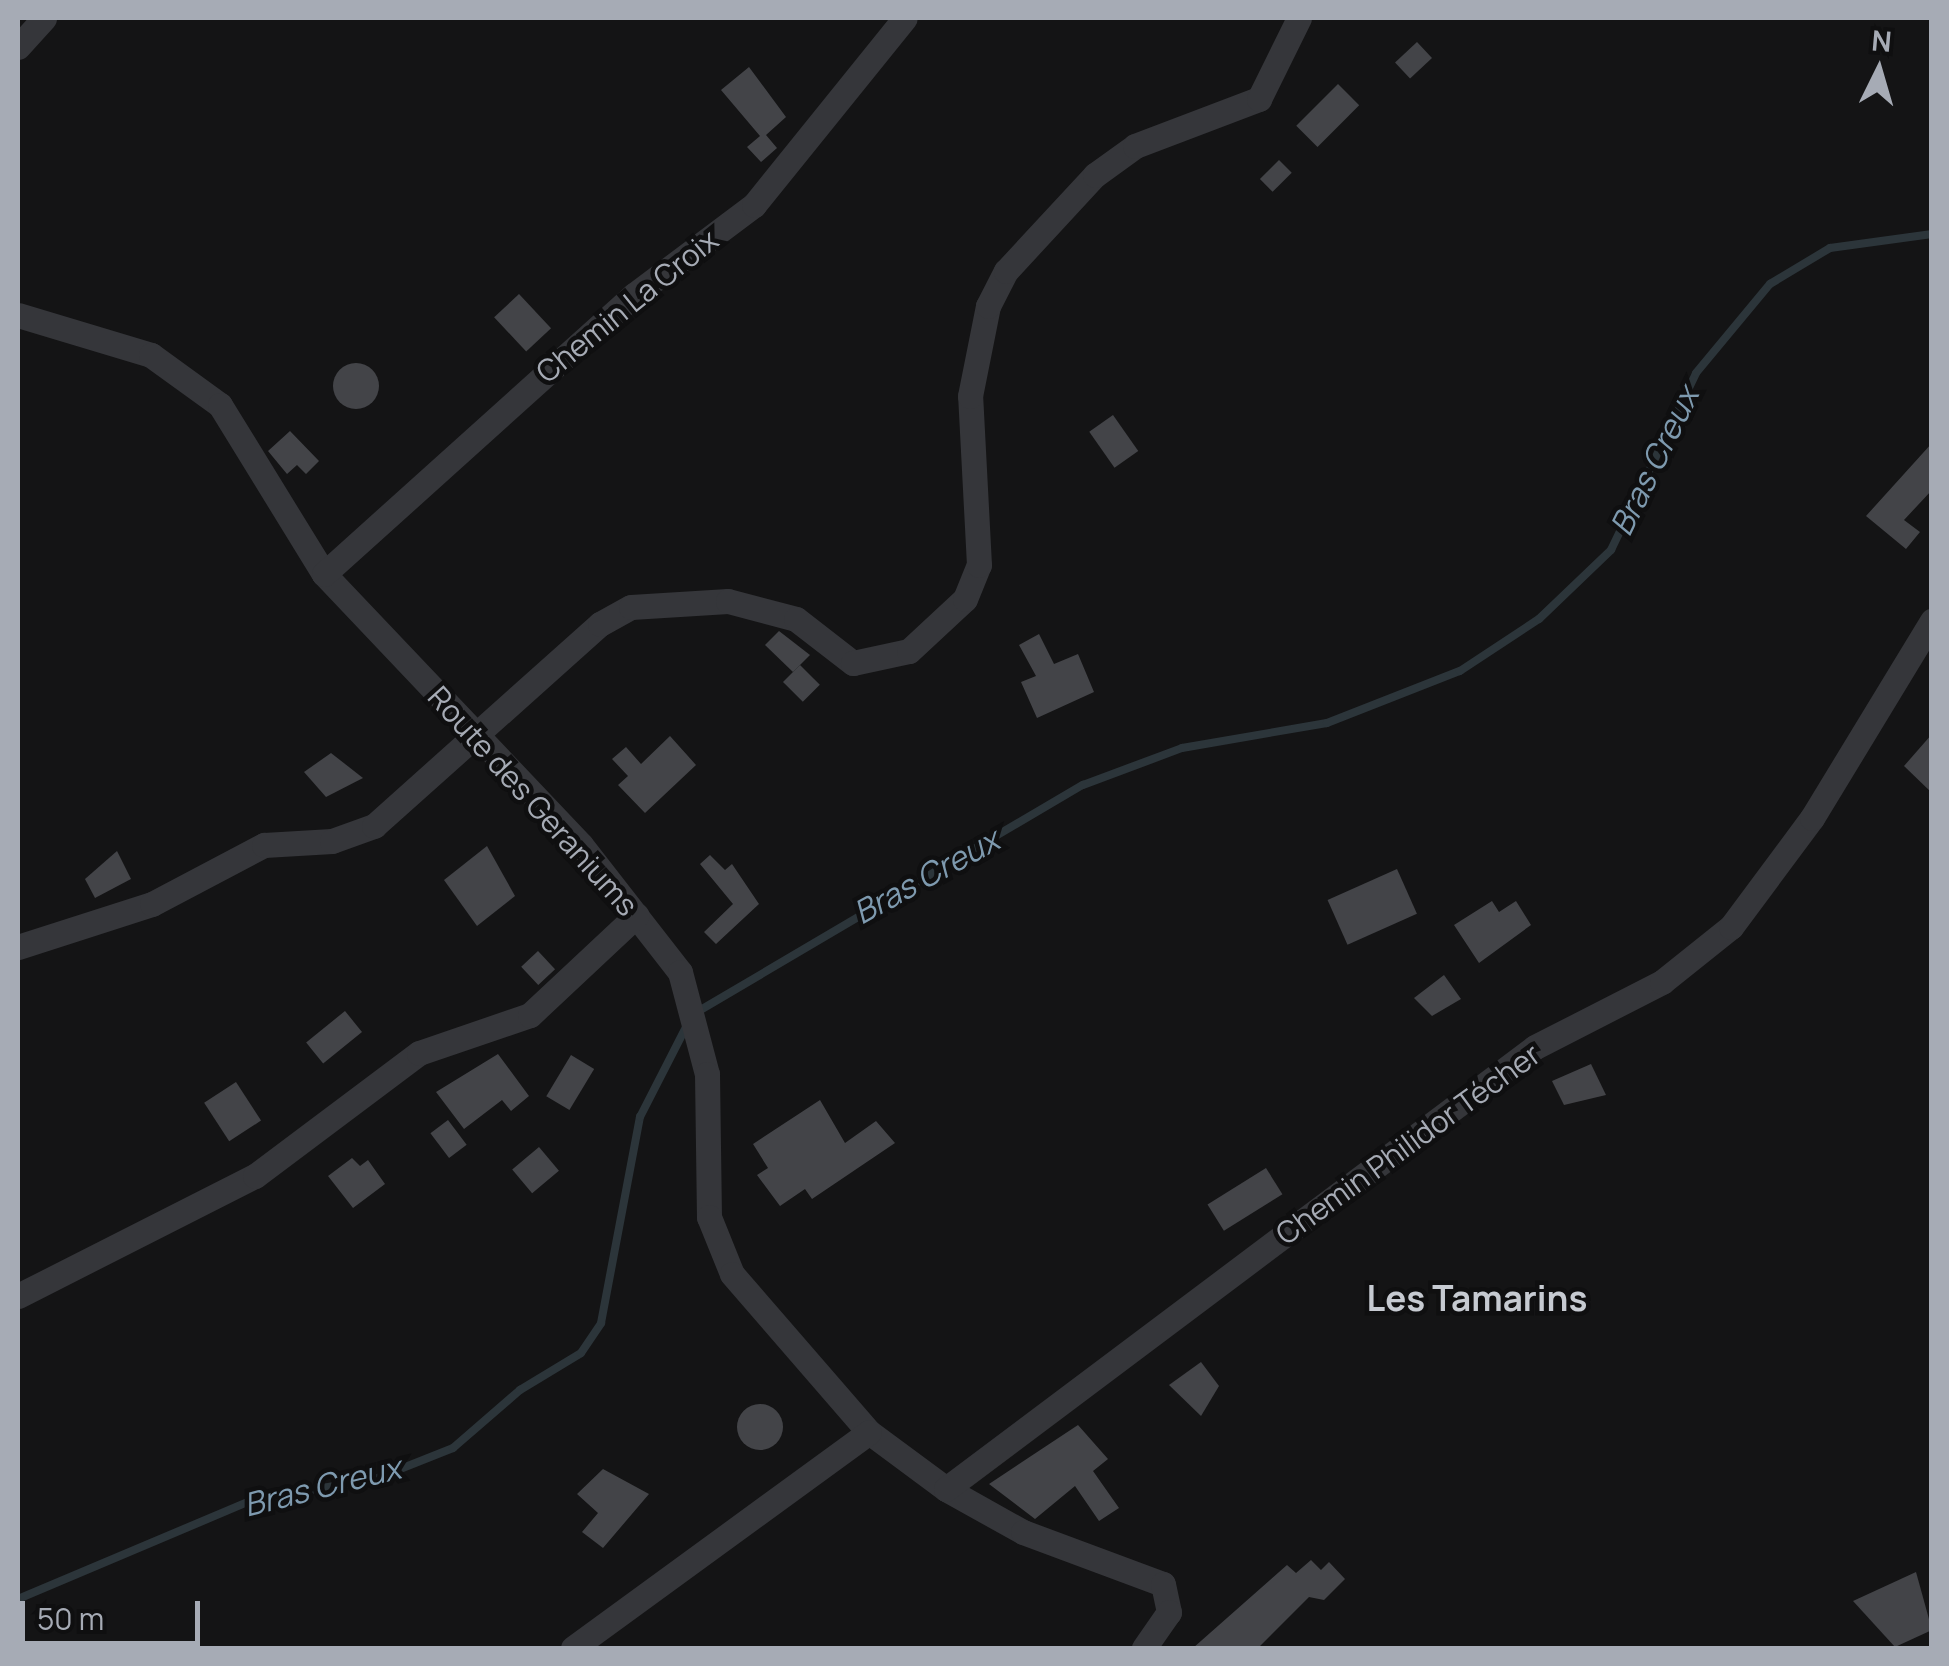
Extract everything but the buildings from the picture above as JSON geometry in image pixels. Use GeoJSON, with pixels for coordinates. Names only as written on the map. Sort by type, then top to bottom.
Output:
{"type":"FeatureCollection","features":[{"type":"Feature","properties":{"kind":"street"},"geometry":{"type":"LineString","coordinates":[[18,47],[44,18]]}},
{"type":"Feature","properties":{"kind":"street","name":"Chemin La Croix"},"geometry":{"type":"LineString","coordinates":[[324,574],[634,294],[754,205],[906,18]]}},
{"type":"Feature","properties":{"kind":"street"},"geometry":{"type":"LineString","coordinates":[[18,947],[152,904],[264,845],[364,831],[600,624],[654,601],[766,607],[853,663],[910,651],[966,598],[979,564],[970,396],[988,306],[1006,271],[1095,175],[1135,146],[1259,99],[1299,18]]}},
{"type":"Feature","properties":{"kind":"street","name":"Route des Geraniums"},"geometry":{"type":"LineString","coordinates":[[18,315],[138,350],[197,382],[324,574],[637,915],[680,972],[702,1039],[718,1246],[869,1432],[946,1489],[1023,1532],[1155,1578],[1169,1612],[1144,1648]]}},
{"type":"Feature","properties":{"kind":"street","name":"Chemin Philidor Técher"},"geometry":{"type":"LineString","coordinates":[[946,1489],[1535,1047],[1662,982],[1731,928],[1812,818],[1932,621]]}},
{"type":"Feature","properties":{"kind":"street"},"geometry":{"type":"LineString","coordinates":[[18,1296],[254,1176],[418,1053],[530,1015],[637,915]]}},
{"type":"Feature","properties":{"kind":"street"},"geometry":{"type":"LineString","coordinates":[[572,1648],[869,1432]]}},
{"type":"Feature","properties":{"kind":"waterway","name":"Bras Creux"},"geometry":{"type":"LineString","coordinates":[[697,1012],[1083,785],[1182,748],[1327,723],[1460,671],[1539,619],[1611,550],[1696,373],[1770,284],[1830,248],[1932,234]]}},
{"type":"Feature","properties":{"kind":"waterway","name":"Bras Creux"},"geometry":{"type":"LineString","coordinates":[[18,1599],[252,1500],[375,1479],[453,1448],[520,1390],[581,1353],[601,1323],[640,1117],[688,1023]]}},
{"type":"Feature","properties":{"kind":"district","name":"Les Tamarins"},"geometry":{"type":"Point","coordinates":[1477,1298]}}]}
